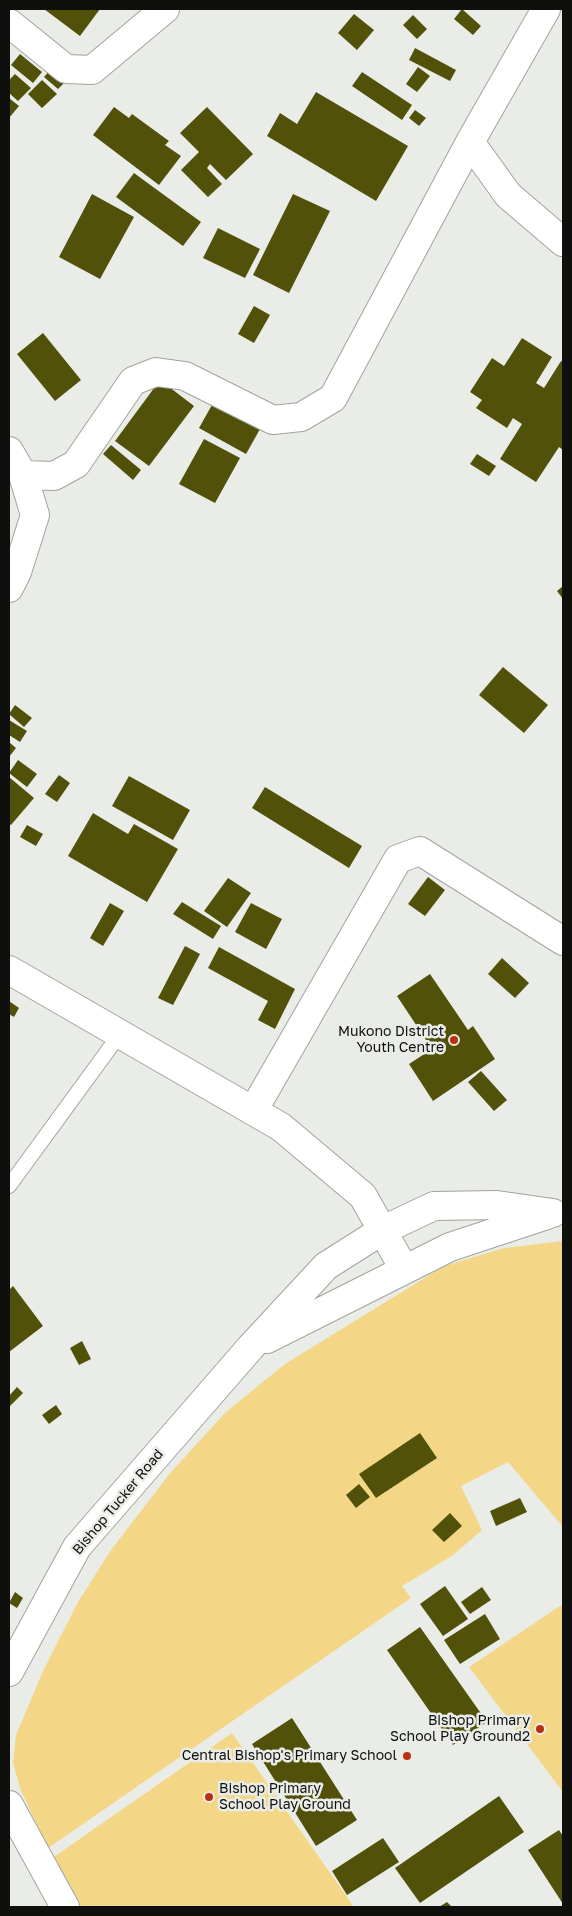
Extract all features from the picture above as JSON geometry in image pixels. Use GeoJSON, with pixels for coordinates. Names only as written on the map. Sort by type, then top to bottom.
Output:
{"type":"FeatureCollection","features":[{"type":"Feature","properties":{"kind":"street"},"geometry":{"type":"LineString","coordinates":[[9,23],[66,69],[92,70],[165,9]]}},
{"type":"Feature","properties":{"kind":"street"},"geometry":{"type":"LineString","coordinates":[[22,475],[54,476],[76,464],[133,381],[156,372],[185,376],[273,420],[301,417],[333,398],[470,142],[546,9]]}},
{"type":"Feature","properties":{"kind":"street"},"geometry":{"type":"LineString","coordinates":[[470,142],[508,195],[563,242]]}},
{"type":"Feature","properties":{"kind":"street"},"geometry":{"type":"LineString","coordinates":[[9,451],[22,475],[35,515],[17,572],[9,588]]}},
{"type":"Feature","properties":{"kind":"street"},"geometry":{"type":"LineString","coordinates":[[254,1111],[398,859],[420,851],[563,941]]}},
{"type":"Feature","properties":{"kind":"street"},"geometry":{"type":"LineString","coordinates":[[9,970],[281,1127],[363,1196],[404,1269]]}},
{"type":"Feature","properties":{"kind":"street","name":"Bishop Tucker Road"},"geometry":{"type":"LineString","coordinates":[[9,1672],[77,1547],[250,1348],[326,1266],[383,1230],[434,1206],[497,1204],[558,1213]]}},
{"type":"Feature","properties":{"kind":"street","name":"Bishop Tucker Road"},"geometry":{"type":"LineString","coordinates":[[250,1348],[450,1247],[558,1213]]}},
{"type":"Feature","properties":{"kind":"street"},"geometry":{"type":"LineString","coordinates":[[9,1805],[65,1907]]}},
{"type":"Feature","properties":{"kind":"lane"},"geometry":{"type":"LineString","coordinates":[[9,1186],[120,1034]]}},
{"type":"Feature","properties":{"kind":"shaded area"},"geometry":{"type":"Polygon","coordinates":[[[563,1241],[563,1527],[508,1462],[461,1486],[482,1530],[452,1556],[402,1586],[411,1598],[48,1848],[21,1791],[13,1763],[16,1735],[44,1669],[78,1602],[111,1550],[171,1472],[226,1412],[285,1364],[444,1266],[504,1248],[563,1241]]]}},
{"type":"Feature","properties":{"kind":"shaded area","name":"Bishop Primary School Play Ground2"},"geometry":{"type":"Polygon","coordinates":[[[563,1604],[563,1792],[469,1667],[563,1604]]]}},
{"type":"Feature","properties":{"kind":"shaded area","name":"Bishop Primary School Play Ground"},"geometry":{"type":"Polygon","coordinates":[[[232,1733],[354,1907],[80,1907],[48,1861],[232,1733]]]}},
{"type":"Feature","properties":{"kind":"building"},"geometry":{"type":"Polygon","coordinates":[[[44,9],[100,9],[80,36],[44,9]]]}},
{"type":"Feature","properties":{"kind":"building"},"geometry":{"type":"Polygon","coordinates":[[[462,9],[481,26],[473,35],[454,19],[462,9]]]}},
{"type":"Feature","properties":{"kind":"building"},"geometry":{"type":"Polygon","coordinates":[[[354,14],[374,30],[357,50],[338,33],[354,14]]]}},
{"type":"Feature","properties":{"kind":"building"},"geometry":{"type":"Polygon","coordinates":[[[413,15],[427,29],[417,39],[403,25],[413,15]]]}},
{"type":"Feature","properties":{"kind":"building"},"geometry":{"type":"Polygon","coordinates":[[[415,48],[456,70],[450,81],[409,60],[415,48]]]}},
{"type":"Feature","properties":{"kind":"building"},"geometry":{"type":"Polygon","coordinates":[[[20,54],[42,72],[33,83],[11,65],[20,54]]]}},
{"type":"Feature","properties":{"kind":"building"},"geometry":{"type":"Polygon","coordinates":[[[418,67],[430,76],[417,92],[406,84],[418,67]]]}},
{"type":"Feature","properties":{"kind":"building"},"geometry":{"type":"Polygon","coordinates":[[[50,70],[64,83],[58,89],[44,77],[50,70]]]}},
{"type":"Feature","properties":{"kind":"building"},"geometry":{"type":"Polygon","coordinates":[[[362,72],[412,105],[402,120],[352,86],[362,72]]]}},
{"type":"Feature","properties":{"kind":"building"},"geometry":{"type":"Polygon","coordinates":[[[15,74],[31,88],[18,101],[9,93],[9,80],[15,74]]]}},
{"type":"Feature","properties":{"kind":"building"},"geometry":{"type":"Polygon","coordinates":[[[42,80],[57,94],[42,108],[28,94],[42,80]]]}},
{"type":"Feature","properties":{"kind":"building"},"geometry":{"type":"Polygon","coordinates":[[[316,92],[408,146],[376,201],[267,136],[280,113],[297,124],[316,92]]]}},
{"type":"Feature","properties":{"kind":"building"},"geometry":{"type":"Polygon","coordinates":[[[9,98],[19,106],[9,118],[9,98]]]}},
{"type":"Feature","properties":{"kind":"building"},"geometry":{"type":"Polygon","coordinates":[[[114,107],[129,118],[132,114],[169,141],[165,145],[181,156],[159,185],[93,135],[114,107]]]}},
{"type":"Feature","properties":{"kind":"building"},"geometry":{"type":"Polygon","coordinates":[[[207,107],[253,154],[226,180],[210,164],[207,168],[222,184],[208,197],[181,170],[199,152],[180,133],[207,107]]]}},
{"type":"Feature","properties":{"kind":"building"},"geometry":{"type":"Polygon","coordinates":[[[415,110],[426,118],[419,126],[409,118],[415,110]]]}},
{"type":"Feature","properties":{"kind":"building"},"geometry":{"type":"Polygon","coordinates":[[[134,173],[201,222],[183,246],[116,197],[134,173]]]}},
{"type":"Feature","properties":{"kind":"building"},"geometry":{"type":"Polygon","coordinates":[[[92,194],[134,217],[100,279],[59,257],[92,194]]]}},
{"type":"Feature","properties":{"kind":"building"},"geometry":{"type":"Polygon","coordinates":[[[293,194],[330,211],[289,293],[253,275],[293,194]]]}},
{"type":"Feature","properties":{"kind":"building"},"geometry":{"type":"Polygon","coordinates":[[[218,228],[260,249],[245,278],[203,258],[218,228]]]}},
{"type":"Feature","properties":{"kind":"building"},"geometry":{"type":"Polygon","coordinates":[[[254,306],[270,315],[254,343],[238,334],[254,306]]]}},
{"type":"Feature","properties":{"kind":"building"},"geometry":{"type":"Polygon","coordinates":[[[43,333],[81,380],[55,401],[17,354],[43,333]]]}},
{"type":"Feature","properties":{"kind":"building"},"geometry":{"type":"Polygon","coordinates":[[[522,338],[552,357],[536,383],[544,388],[561,361],[563,362],[563,450],[559,447],[536,482],[500,459],[522,424],[513,418],[507,428],[476,408],[482,400],[470,392],[492,358],[504,366],[522,338]]]}},
{"type":"Feature","properties":{"kind":"building"},"geometry":{"type":"Polygon","coordinates":[[[160,380],[194,406],[149,466],[115,441],[160,380]]]}},
{"type":"Feature","properties":{"kind":"building"},"geometry":{"type":"Polygon","coordinates":[[[217,396],[264,422],[246,454],[199,428],[217,396]]]}},
{"type":"Feature","properties":{"kind":"building"},"geometry":{"type":"Polygon","coordinates":[[[204,439],[240,458],[215,503],[179,484],[204,439]]]}},
{"type":"Feature","properties":{"kind":"building"},"geometry":{"type":"Polygon","coordinates":[[[111,445],[141,470],[133,480],[103,454],[111,445]]]}},
{"type":"Feature","properties":{"kind":"building"},"geometry":{"type":"Polygon","coordinates":[[[477,454],[496,466],[489,476],[470,464],[477,454]]]}},
{"type":"Feature","properties":{"kind":"building"},"geometry":{"type":"Polygon","coordinates":[[[563,586],[563,599],[557,591],[563,586]]]}},
{"type":"Feature","properties":{"kind":"building"},"geometry":{"type":"Polygon","coordinates":[[[503,667],[548,705],[524,733],[479,695],[503,667]]]}},
{"type":"Feature","properties":{"kind":"building"},"geometry":{"type":"Polygon","coordinates":[[[15,705],[32,718],[24,727],[9,714],[15,705]]]}},
{"type":"Feature","properties":{"kind":"building"},"geometry":{"type":"Polygon","coordinates":[[[9,720],[27,731],[20,742],[9,735],[9,720]]]}},
{"type":"Feature","properties":{"kind":"building"},"geometry":{"type":"Polygon","coordinates":[[[9,742],[16,748],[9,757],[9,742]]]}},
{"type":"Feature","properties":{"kind":"building"},"geometry":{"type":"Polygon","coordinates":[[[18,760],[37,774],[27,787],[9,773],[18,760]]]}},
{"type":"Feature","properties":{"kind":"building"},"geometry":{"type":"Polygon","coordinates":[[[59,775],[70,783],[57,802],[45,794],[59,775]]]}},
{"type":"Feature","properties":{"kind":"building"},"geometry":{"type":"Polygon","coordinates":[[[129,776],[190,810],[173,840],[112,806],[129,776]]]}},
{"type":"Feature","properties":{"kind":"building"},"geometry":{"type":"Polygon","coordinates":[[[9,777],[34,798],[11,825],[9,824],[9,777]]]}},
{"type":"Feature","properties":{"kind":"building"},"geometry":{"type":"Polygon","coordinates":[[[265,787],[362,846],[349,868],[252,808],[265,787]]]}},
{"type":"Feature","properties":{"kind":"building"},"geometry":{"type":"Polygon","coordinates":[[[93,813],[128,834],[134,824],[178,849],[147,902],[68,856],[93,813]]]}},
{"type":"Feature","properties":{"kind":"building"},"geometry":{"type":"Polygon","coordinates":[[[27,825],[43,834],[36,846],[20,837],[27,825]]]}},
{"type":"Feature","properties":{"kind":"building"},"geometry":{"type":"Polygon","coordinates":[[[428,877],[445,890],[425,916],[408,904],[428,877]]]}},
{"type":"Feature","properties":{"kind":"building"},"geometry":{"type":"Polygon","coordinates":[[[228,878],[251,893],[227,927],[204,911],[228,878]]]}},
{"type":"Feature","properties":{"kind":"building"},"geometry":{"type":"Polygon","coordinates":[[[182,902],[221,926],[213,939],[173,914],[182,902]]]}},
{"type":"Feature","properties":{"kind":"building"},"geometry":{"type":"Polygon","coordinates":[[[110,903],[124,911],[103,946],[90,938],[110,903]]]}},
{"type":"Feature","properties":{"kind":"building"},"geometry":{"type":"Polygon","coordinates":[[[251,903],[282,919],[266,949],[235,932],[251,903]]]}},
{"type":"Feature","properties":{"kind":"building"},"geometry":{"type":"Polygon","coordinates":[[[185,946],[200,954],[173,1005],[158,998],[185,946]]]}},
{"type":"Feature","properties":{"kind":"building"},"geometry":{"type":"Polygon","coordinates":[[[219,947],[295,989],[275,1029],[258,1020],[268,1001],[208,968],[219,947]]]}},
{"type":"Feature","properties":{"kind":"building"},"geometry":{"type":"Polygon","coordinates":[[[502,958],[529,983],[515,998],[488,974],[502,958]]]}},
{"type":"Feature","properties":{"kind":"building","name":"Mukono District Youth Centre"},"geometry":{"type":"Polygon","coordinates":[[[430,974],[468,1030],[473,1026],[495,1059],[433,1101],[409,1064],[432,1049],[397,996],[430,974]]]}},
{"type":"Feature","properties":{"kind":"building"},"geometry":{"type":"Polygon","coordinates":[[[9,1001],[19,1008],[14,1017],[9,1014],[9,1001]]]}},
{"type":"Feature","properties":{"kind":"building"},"geometry":{"type":"Polygon","coordinates":[[[481,1071],[507,1100],[494,1111],[468,1082],[481,1071]]]}},
{"type":"Feature","properties":{"kind":"building"},"geometry":{"type":"Polygon","coordinates":[[[13,1286],[43,1326],[9,1352],[9,1290],[13,1286]]]}},
{"type":"Feature","properties":{"kind":"building"},"geometry":{"type":"Polygon","coordinates":[[[82,1341],[91,1359],[79,1365],[70,1348],[82,1341]]]}},
{"type":"Feature","properties":{"kind":"building"},"geometry":{"type":"Polygon","coordinates":[[[17,1387],[23,1393],[9,1407],[9,1396],[17,1387]]]}},
{"type":"Feature","properties":{"kind":"building"},"geometry":{"type":"Polygon","coordinates":[[[56,1405],[62,1414],[49,1424],[42,1415],[56,1405]]]}},
{"type":"Feature","properties":{"kind":"building"},"geometry":{"type":"Polygon","coordinates":[[[420,1433],[437,1458],[376,1498],[359,1474],[420,1433]]]}},
{"type":"Feature","properties":{"kind":"building"},"geometry":{"type":"Polygon","coordinates":[[[359,1484],[370,1497],[356,1508],[346,1495],[359,1484]]]}},
{"type":"Feature","properties":{"kind":"building"},"geometry":{"type":"Polygon","coordinates":[[[520,1498],[527,1512],[496,1526],[490,1511],[520,1498]]]}},
{"type":"Feature","properties":{"kind":"building"},"geometry":{"type":"Polygon","coordinates":[[[450,1513],[462,1526],[444,1542],[432,1530],[450,1513]]]}},
{"type":"Feature","properties":{"kind":"building"},"geometry":{"type":"Polygon","coordinates":[[[445,1586],[468,1619],[443,1636],[420,1604],[445,1586]]]}},
{"type":"Feature","properties":{"kind":"building"},"geometry":{"type":"Polygon","coordinates":[[[482,1587],[491,1600],[470,1614],[461,1602],[482,1587]]]}},
{"type":"Feature","properties":{"kind":"building"},"geometry":{"type":"Polygon","coordinates":[[[15,1592],[23,1598],[17,1608],[9,1603],[15,1592]]]}},
{"type":"Feature","properties":{"kind":"building"},"geometry":{"type":"Polygon","coordinates":[[[485,1614],[500,1639],[460,1664],[444,1640],[485,1614]]]}},
{"type":"Feature","properties":{"kind":"building"},"geometry":{"type":"Polygon","coordinates":[[[420,1627],[487,1722],[453,1745],[387,1650],[420,1627]]]}},
{"type":"Feature","properties":{"kind":"building"},"geometry":{"type":"Polygon","coordinates":[[[292,1718],[357,1820],[316,1846],[252,1744],[292,1718]]]}},
{"type":"Feature","properties":{"kind":"building"},"geometry":{"type":"Polygon","coordinates":[[[499,1796],[524,1832],[420,1903],[395,1868],[499,1796]]]}},
{"type":"Feature","properties":{"kind":"building"},"geometry":{"type":"Polygon","coordinates":[[[559,1830],[563,1836],[563,1904],[528,1850],[559,1830]]]}},
{"type":"Feature","properties":{"kind":"building"},"geometry":{"type":"Polygon","coordinates":[[[383,1838],[399,1862],[347,1895],[332,1871],[383,1838]]]}},
{"type":"Feature","properties":{"kind":"building"},"geometry":{"type":"Polygon","coordinates":[[[447,1902],[452,1907],[439,1907],[447,1902]]]}},
{"type":"Feature","properties":{"kind":"place","name":"Mukono District Youth Centre"},"geometry":{"type":"Point","coordinates":[454,1040]}},
{"type":"Feature","properties":{"kind":"place","name":"Bishop Primary School Play Ground2"},"geometry":{"type":"Point","coordinates":[540,1729]}},
{"type":"Feature","properties":{"kind":"place","name":"Central Bishop's Primary School"},"geometry":{"type":"Point","coordinates":[407,1756]}},
{"type":"Feature","properties":{"kind":"place","name":"Bishop Primary School Play Ground"},"geometry":{"type":"Point","coordinates":[209,1797]}}]}
